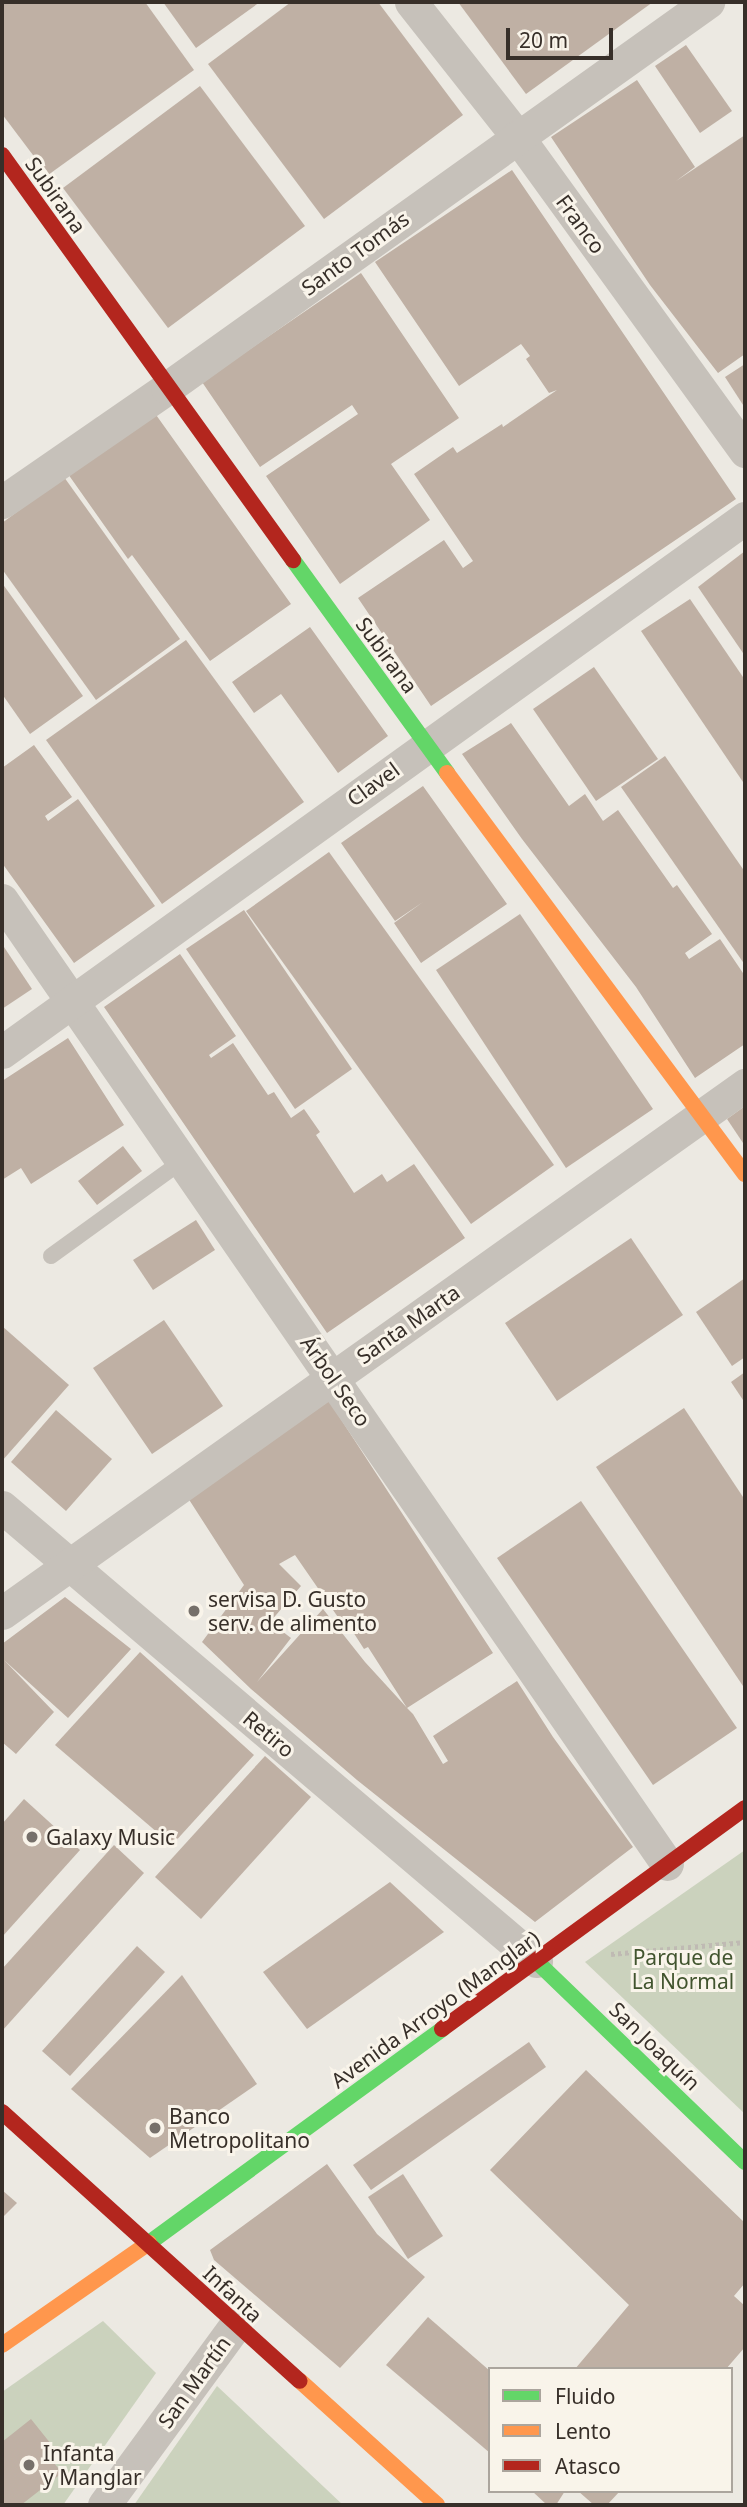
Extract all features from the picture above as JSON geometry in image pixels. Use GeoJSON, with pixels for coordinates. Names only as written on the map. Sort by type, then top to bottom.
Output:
{"type":"FeatureCollection","features":[{"type":"Feature","properties":{"kind":"main road","name":"Subirana"},"geometry":{"type":"LineString","coordinates":[[2,155],[426,745],[704,1115],[745,1174]]}},
{"type":"Feature","properties":{"kind":"main road","name":"Avenida Arroyo (Manglar)"},"geometry":{"type":"LineString","coordinates":[[2,2345],[149,2243],[745,1808]]}},
{"type":"Feature","properties":{"kind":"main road","name":"San Joaquín"},"geometry":{"type":"LineString","coordinates":[[537,1961],[745,2162]]}},
{"type":"Feature","properties":{"kind":"main road","name":"Infanta"},"geometry":{"type":"LineString","coordinates":[[2,2112],[149,2243],[235,2326],[437,2505]]}},
{"type":"Feature","properties":{"kind":"street","name":"Franco"},"geometry":{"type":"LineString","coordinates":[[411,2],[517,136],[745,451]]}},
{"type":"Feature","properties":{"kind":"street","name":"Santo Tomás"},"geometry":{"type":"LineString","coordinates":[[2,502],[167,388],[708,2]]}},
{"type":"Feature","properties":{"kind":"street","name":"Clavel"},"geometry":{"type":"LineString","coordinates":[[2,1052],[745,517]]}},
{"type":"Feature","properties":{"kind":"street","name":"Árbol Seco"},"geometry":{"type":"LineString","coordinates":[[2,900],[667,1864]]}},
{"type":"Feature","properties":{"kind":"street","name":"Santa Marta"},"geometry":{"type":"LineString","coordinates":[[2,1613],[745,1085]]}},
{"type":"Feature","properties":{"kind":"street","name":"Retiro"},"geometry":{"type":"LineString","coordinates":[[2,1507],[537,1961]]}},
{"type":"Feature","properties":{"kind":"street","name":"San Martín"},"geometry":{"type":"LineString","coordinates":[[104,2505],[235,2326]]}},
{"type":"Feature","properties":{"kind":"lane"},"geometry":{"type":"LineString","coordinates":[[51,1256],[182,1161]]}},
{"type":"Feature","properties":{"kind":"path"},"geometry":{"type":"LineString","coordinates":[[606,1954],[745,1942]]}},
{"type":"Feature","properties":{"kind":"green space","name":"Parque de La Normal"},"geometry":{"type":"Polygon","coordinates":[[[745,1850],[745,2114],[585,1962],[745,1850]]]}},
{"type":"Feature","properties":{"kind":"green space"},"geometry":{"type":"Polygon","coordinates":[[[103,2321],[156,2373],[63,2505],[2,2505],[2,2392],[103,2321]]]}},
{"type":"Feature","properties":{"kind":"green space"},"geometry":{"type":"Polygon","coordinates":[[[217,2386],[343,2505],[134,2505],[217,2386]]]}},
{"type":"Feature","properties":{"kind":"building"},"geometry":{"type":"Polygon","coordinates":[[[2,2],[145,2],[194,70],[48,175],[2,114],[2,2]]]}},
{"type":"Feature","properties":{"kind":"building"},"geometry":{"type":"Polygon","coordinates":[[[163,2],[260,2],[196,48],[163,2]]]}},
{"type":"Feature","properties":{"kind":"building"},"geometry":{"type":"Polygon","coordinates":[[[291,2],[378,2],[463,115],[324,219],[208,64],[291,2]]]}},
{"type":"Feature","properties":{"kind":"building"},"geometry":{"type":"Polygon","coordinates":[[[458,2],[653,2],[526,94],[458,2]]]}},
{"type":"Feature","properties":{"kind":"building"},"geometry":{"type":"Polygon","coordinates":[[[686,45],[732,111],[700,133],[655,66],[686,45]]]}},
{"type":"Feature","properties":{"kind":"building"},"geometry":{"type":"Polygon","coordinates":[[[637,80],[695,167],[676,181],[745,135],[745,354],[718,373],[650,285],[551,137],[637,80]]]}},
{"type":"Feature","properties":{"kind":"building"},"geometry":{"type":"Polygon","coordinates":[[[200,86],[305,226],[168,328],[63,188],[200,86]]]}},
{"type":"Feature","properties":{"kind":"building"},"geometry":{"type":"Polygon","coordinates":[[[512,170],[736,499],[431,706],[358,598],[444,540],[463,568],[473,561],[414,474],[453,447],[457,453],[502,424],[503,427],[557,390],[549,393],[526,359],[530,356],[521,344],[459,386],[375,262],[512,170]]]}},
{"type":"Feature","properties":{"kind":"building"},"geometry":{"type":"Polygon","coordinates":[[[361,273],[459,418],[391,464],[430,520],[340,584],[266,476],[358,414],[352,405],[260,467],[202,382],[361,273]]]}},
{"type":"Feature","properties":{"kind":"building"},"geometry":{"type":"Polygon","coordinates":[[[745,364],[745,408],[725,377],[745,364]]]}},
{"type":"Feature","properties":{"kind":"building"},"geometry":{"type":"Polygon","coordinates":[[[154,412],[291,604],[210,661],[132,555],[128,559],[68,474],[154,412]]]}},
{"type":"Feature","properties":{"kind":"building"},"geometry":{"type":"Polygon","coordinates":[[[64,477],[180,639],[96,700],[2,569],[2,523],[64,477]]]}},
{"type":"Feature","properties":{"kind":"building"},"geometry":{"type":"Polygon","coordinates":[[[745,551],[745,656],[698,587],[745,551]]]}},
{"type":"Feature","properties":{"kind":"building"},"geometry":{"type":"Polygon","coordinates":[[[2,583],[83,696],[30,734],[2,694],[2,583]]]}},
{"type":"Feature","properties":{"kind":"building"},"geometry":{"type":"Polygon","coordinates":[[[690,599],[745,680],[745,785],[641,631],[690,599]]]}},
{"type":"Feature","properties":{"kind":"building"},"geometry":{"type":"Polygon","coordinates":[[[310,627],[388,736],[338,773],[281,694],[254,713],[232,682],[310,627]]]}},
{"type":"Feature","properties":{"kind":"building"},"geometry":{"type":"Polygon","coordinates":[[[186,640],[304,802],[162,904],[46,740],[186,640]]]}},
{"type":"Feature","properties":{"kind":"building"},"geometry":{"type":"Polygon","coordinates":[[[594,667],[658,759],[596,801],[533,709],[594,667]]]}},
{"type":"Feature","properties":{"kind":"building"},"geometry":{"type":"Polygon","coordinates":[[[511,723],[569,806],[585,794],[603,821],[618,810],[673,888],[677,885],[712,934],[685,953],[689,959],[720,939],[745,976],[745,1044],[695,1078],[636,987],[522,839],[462,754],[511,723]]]}},
{"type":"Feature","properties":{"kind":"building"},"geometry":{"type":"Polygon","coordinates":[[[34,745],[72,797],[45,816],[48,821],[78,799],[155,906],[74,963],[2,863],[2,768],[34,745]]]}},
{"type":"Feature","properties":{"kind":"building"},"geometry":{"type":"Polygon","coordinates":[[[665,756],[745,872],[745,965],[621,787],[665,756]]]}},
{"type":"Feature","properties":{"kind":"building"},"geometry":{"type":"Polygon","coordinates":[[[423,786],[507,904],[421,963],[394,923],[423,902],[395,921],[341,843],[423,786]]]}},
{"type":"Feature","properties":{"kind":"building"},"geometry":{"type":"Polygon","coordinates":[[[329,852],[554,1165],[471,1224],[246,911],[329,852]]]}},
{"type":"Feature","properties":{"kind":"building"},"geometry":{"type":"Polygon","coordinates":[[[244,910],[352,1069],[295,1109],[186,949],[244,910]]]}},
{"type":"Feature","properties":{"kind":"building"},"geometry":{"type":"Polygon","coordinates":[[[520,914],[653,1109],[566,1168],[436,970],[520,914]]]}},
{"type":"Feature","properties":{"kind":"building"},"geometry":{"type":"Polygon","coordinates":[[[2,944],[32,989],[2,1009],[2,944]]]}},
{"type":"Feature","properties":{"kind":"building"},"geometry":{"type":"Polygon","coordinates":[[[180,954],[236,1036],[209,1055],[211,1058],[233,1043],[268,1095],[274,1092],[291,1118],[304,1109],[320,1132],[316,1135],[354,1193],[382,1174],[387,1182],[414,1164],[465,1238],[327,1333],[104,1007],[180,954]]]}},
{"type":"Feature","properties":{"kind":"building"},"geometry":{"type":"Polygon","coordinates":[[[68,1038],[124,1125],[31,1184],[21,1168],[2,1180],[2,1081],[68,1038]]]}},
{"type":"Feature","properties":{"kind":"building"},"geometry":{"type":"Polygon","coordinates":[[[745,1106],[745,1146],[727,1119],[745,1106]]]}},
{"type":"Feature","properties":{"kind":"building"},"geometry":{"type":"Polygon","coordinates":[[[123,1146],[142,1171],[97,1205],[78,1181],[123,1146]]]}},
{"type":"Feature","properties":{"kind":"building"},"geometry":{"type":"Polygon","coordinates":[[[196,1220],[215,1250],[153,1290],[133,1260],[196,1220]]]}},
{"type":"Feature","properties":{"kind":"building"},"geometry":{"type":"Polygon","coordinates":[[[631,1238],[683,1315],[557,1401],[505,1323],[631,1238]]]}},
{"type":"Feature","properties":{"kind":"building"},"geometry":{"type":"Polygon","coordinates":[[[745,1278],[745,1357],[732,1366],[696,1312],[745,1278]]]}},
{"type":"Feature","properties":{"kind":"building"},"geometry":{"type":"Polygon","coordinates":[[[164,1320],[223,1406],[152,1454],[93,1368],[164,1320]]]}},
{"type":"Feature","properties":{"kind":"building"},"geometry":{"type":"Polygon","coordinates":[[[2,1326],[69,1385],[2,1461],[2,1326]]]}},
{"type":"Feature","properties":{"kind":"building"},"geometry":{"type":"Polygon","coordinates":[[[745,1372],[745,1403],[731,1382],[745,1372]]]}},
{"type":"Feature","properties":{"kind":"building"},"geometry":{"type":"Polygon","coordinates":[[[329,1401],[493,1653],[407,1708],[443,1764],[448,1761],[433,1736],[517,1681],[553,1737],[633,1847],[535,1922],[357,1780],[251,1689],[202,1642],[244,1585],[188,1498],[329,1401]],[[295,1555],[279,1564],[301,1586],[270,1622],[291,1638],[257,1682],[323,1609],[365,1662],[407,1708],[368,1647],[364,1649],[346,1621],[342,1623],[295,1555]]]}},
{"type":"Feature","properties":{"kind":"building"},"geometry":{"type":"Polygon","coordinates":[[[684,1408],[745,1500],[745,1689],[596,1467],[684,1408]]]}},
{"type":"Feature","properties":{"kind":"building"},"geometry":{"type":"Polygon","coordinates":[[[56,1410],[112,1459],[66,1511],[11,1462],[56,1410]]]}},
{"type":"Feature","properties":{"kind":"building"},"geometry":{"type":"Polygon","coordinates":[[[581,1501],[737,1728],[653,1785],[497,1558],[581,1501]]]}},
{"type":"Feature","properties":{"kind":"building"},"geometry":{"type":"Polygon","coordinates":[[[65,1597],[131,1649],[68,1718],[4,1660],[54,1712],[16,1754],[2,1742],[2,1644],[65,1597]]]}},
{"type":"Feature","properties":{"kind":"building"},"geometry":{"type":"Polygon","coordinates":[[[140,1652],[254,1755],[172,1845],[55,1745],[140,1652]]]}},
{"type":"Feature","properties":{"kind":"building"},"geometry":{"type":"Polygon","coordinates":[[[265,1756],[311,1797],[201,1919],[155,1877],[265,1756]]]}},
{"type":"Feature","properties":{"kind":"building"},"geometry":{"type":"Polygon","coordinates":[[[24,1799],[80,1850],[2,1937],[2,1824],[24,1799]]]}},
{"type":"Feature","properties":{"kind":"building"},"geometry":{"type":"Polygon","coordinates":[[[114,1845],[144,1873],[2,2031],[2,1969],[114,1845]]]}},
{"type":"Feature","properties":{"kind":"building"},"geometry":{"type":"Polygon","coordinates":[[[390,1882],[444,1932],[307,2029],[263,1972],[390,1882]]]}},
{"type":"Feature","properties":{"kind":"building"},"geometry":{"type":"Polygon","coordinates":[[[137,1946],[165,1972],[70,2076],[42,2051],[137,1946]]]}},
{"type":"Feature","properties":{"kind":"building"},"geometry":{"type":"Polygon","coordinates":[[[182,1975],[257,2084],[150,2158],[71,2089],[182,1975]]]}},
{"type":"Feature","properties":{"kind":"building"},"geometry":{"type":"Polygon","coordinates":[[[529,2042],[546,2067],[371,2190],[353,2165],[529,2042]]]}},
{"type":"Feature","properties":{"kind":"building"},"geometry":{"type":"Polygon","coordinates":[[[586,2070],[745,2223],[745,2283],[734,2296],[745,2306],[745,2347],[728,2367],[577,2367],[629,2305],[490,2170],[586,2070]]]}},
{"type":"Feature","properties":{"kind":"building"},"geometry":{"type":"Polygon","coordinates":[[[327,2164],[377,2234],[425,2277],[340,2368],[214,2260],[210,2250],[327,2164]]]}},
{"type":"Feature","properties":{"kind":"building"},"geometry":{"type":"Polygon","coordinates":[[[403,2174],[443,2236],[408,2259],[368,2197],[403,2174]]]}},
{"type":"Feature","properties":{"kind":"building"},"geometry":{"type":"Polygon","coordinates":[[[2,2190],[17,2203],[2,2218],[2,2190]]]}},
{"type":"Feature","properties":{"kind":"building"},"geometry":{"type":"Polygon","coordinates":[[[428,2317],[488,2369],[488,2451],[386,2365],[428,2317]]]}},
{"type":"Feature","properties":{"kind":"building","name":"Infanta y Manglar"},"geometry":{"type":"Polygon","coordinates":[[[31,2419],[51,2444],[50,2458],[62,2473],[21,2505],[2,2505],[2,2442],[31,2419]]]}},
{"type":"Feature","properties":{"kind":"building"},"geometry":{"type":"Polygon","coordinates":[[[534,2493],[564,2493],[556,2505],[547,2505],[534,2493]]]}},
{"type":"Feature","properties":{"kind":"building"},"geometry":{"type":"Polygon","coordinates":[[[580,2493],[618,2493],[607,2505],[594,2505],[580,2493]]]}},
{"type":"Feature","properties":{"kind":"traffic: fast"},"geometry":{"type":"LineString","coordinates":[[293,560],[447,773]]}},
{"type":"Feature","properties":{"kind":"traffic: fast"},"geometry":{"type":"LineString","coordinates":[[536,1961],[745,2162]]}},
{"type":"Feature","properties":{"kind":"traffic: fast"},"geometry":{"type":"LineString","coordinates":[[149,2243],[442,2029]]}},
{"type":"Feature","properties":{"kind":"traffic: slow"},"geometry":{"type":"LineString","coordinates":[[447,773],[745,1174]]}},
{"type":"Feature","properties":{"kind":"traffic: slow"},"geometry":{"type":"LineString","coordinates":[[2,2345],[149,2243]]}},
{"type":"Feature","properties":{"kind":"traffic: slow"},"geometry":{"type":"LineString","coordinates":[[300,2381],[437,2505]]}},
{"type":"Feature","properties":{"kind":"traffic: jam"},"geometry":{"type":"LineString","coordinates":[[2,155],[293,560]]}},
{"type":"Feature","properties":{"kind":"traffic: jam"},"geometry":{"type":"LineString","coordinates":[[442,2029],[745,1808]]}},
{"type":"Feature","properties":{"kind":"traffic: jam"},"geometry":{"type":"LineString","coordinates":[[2,2112],[300,2381]]}},
{"type":"Feature","properties":{"kind":"place","name":"servisa D. Gusto serv. de alimento"},"geometry":{"type":"Point","coordinates":[194,1611]}},
{"type":"Feature","properties":{"kind":"place","name":"Galaxy Music"},"geometry":{"type":"Point","coordinates":[32,1837]}},
{"type":"Feature","properties":{"kind":"place","name":"Banco Metropolitano"},"geometry":{"type":"Point","coordinates":[155,2128]}},
{"type":"Feature","properties":{"kind":"place","name":"Infanta y Manglar"},"geometry":{"type":"Point","coordinates":[29,2465]}}]}
